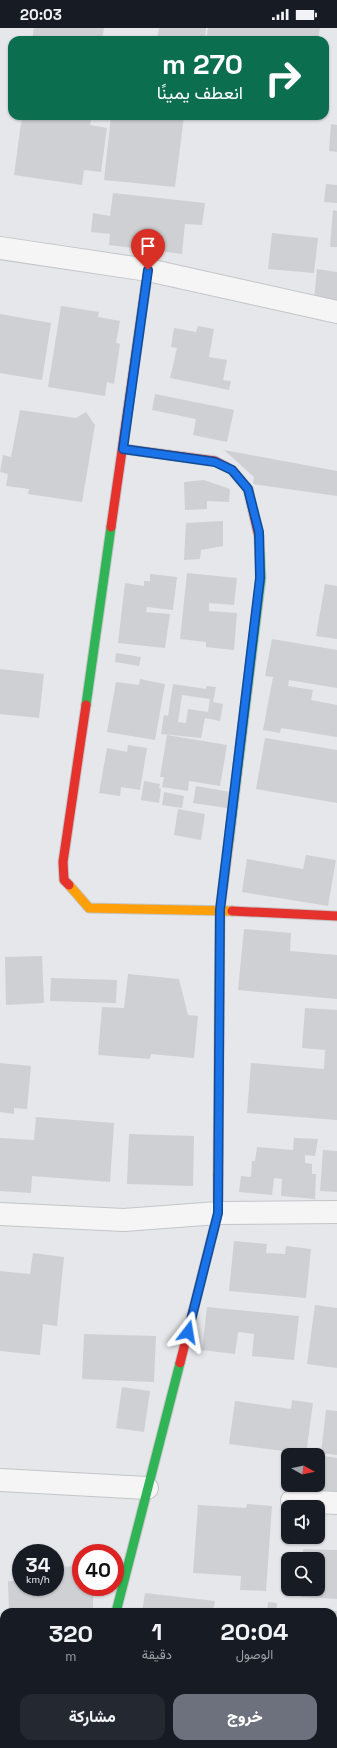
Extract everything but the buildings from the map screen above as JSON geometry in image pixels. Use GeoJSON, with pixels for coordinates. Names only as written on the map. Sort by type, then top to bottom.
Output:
{"type":"FeatureCollection","features":[{"type":"Feature","properties":{"kind":"street"},"geometry":{"type":"LineString","coordinates":[[0,248],[148,270],[337,312]]}},
{"type":"Feature","properties":{"kind":"street"},"geometry":{"type":"LineString","coordinates":[[148,270],[63,862],[64,880],[89,908],[220,910],[337,916]]}},
{"type":"Feature","properties":{"kind":"street"},"geometry":{"type":"LineString","coordinates":[[117,1608],[218,1213],[220,910],[260,578],[259,532],[248,489],[232,470],[215,462],[123,449]]}},
{"type":"Feature","properties":{"kind":"street"},"geometry":{"type":"LineString","coordinates":[[0,1214],[124,1220],[218,1213],[337,1212]]}},
{"type":"Feature","properties":{"kind":"street"},"geometry":{"type":"LineString","coordinates":[[0,1480],[147,1488]]}},
{"type":"Feature","properties":{"kind":"street"},"geometry":{"type":"LineString","coordinates":[[325,1502],[337,1503]]}},
{"type":"Feature","properties":{"kind":"traffic: fast"},"geometry":{"type":"LineString","coordinates":[[86,705],[111,527]]}},
{"type":"Feature","properties":{"kind":"traffic: fast"},"geometry":{"type":"LineString","coordinates":[[229,840],[261,578],[259,537]]}},
{"type":"Feature","properties":{"kind":"traffic: fast"},"geometry":{"type":"LineString","coordinates":[[117,1608],[180,1363]]}},
{"type":"Feature","properties":{"kind":"traffic: slow"},"geometry":{"type":"LineString","coordinates":[[218,1175],[220,910],[229,840]]}},
{"type":"Feature","properties":{"kind":"traffic: slow"},"geometry":{"type":"LineString","coordinates":[[69,885],[89,908],[232,911]]}},
{"type":"Feature","properties":{"kind":"traffic: jam"},"geometry":{"type":"LineString","coordinates":[[111,527],[148,270]]}},
{"type":"Feature","properties":{"kind":"traffic: jam"},"geometry":{"type":"LineString","coordinates":[[123,449],[215,461],[232,470],[248,489],[259,537]]}},
{"type":"Feature","properties":{"kind":"traffic: jam"},"geometry":{"type":"LineString","coordinates":[[69,885],[64,880],[63,862],[86,705]]}},
{"type":"Feature","properties":{"kind":"traffic: jam"},"geometry":{"type":"LineString","coordinates":[[232,911],[337,916]]}},
{"type":"Feature","properties":{"kind":"traffic: jam"},"geometry":{"type":"LineString","coordinates":[[180,1363],[218,1213],[218,1175]]}},
{"type":"Feature","properties":{"kind":"route"},"geometry":{"type":"LineString","coordinates":[[148,270],[123,449],[215,462],[232,470],[248,489],[259,532],[260,578],[220,910],[218,1213],[188,1332]]}}]}
